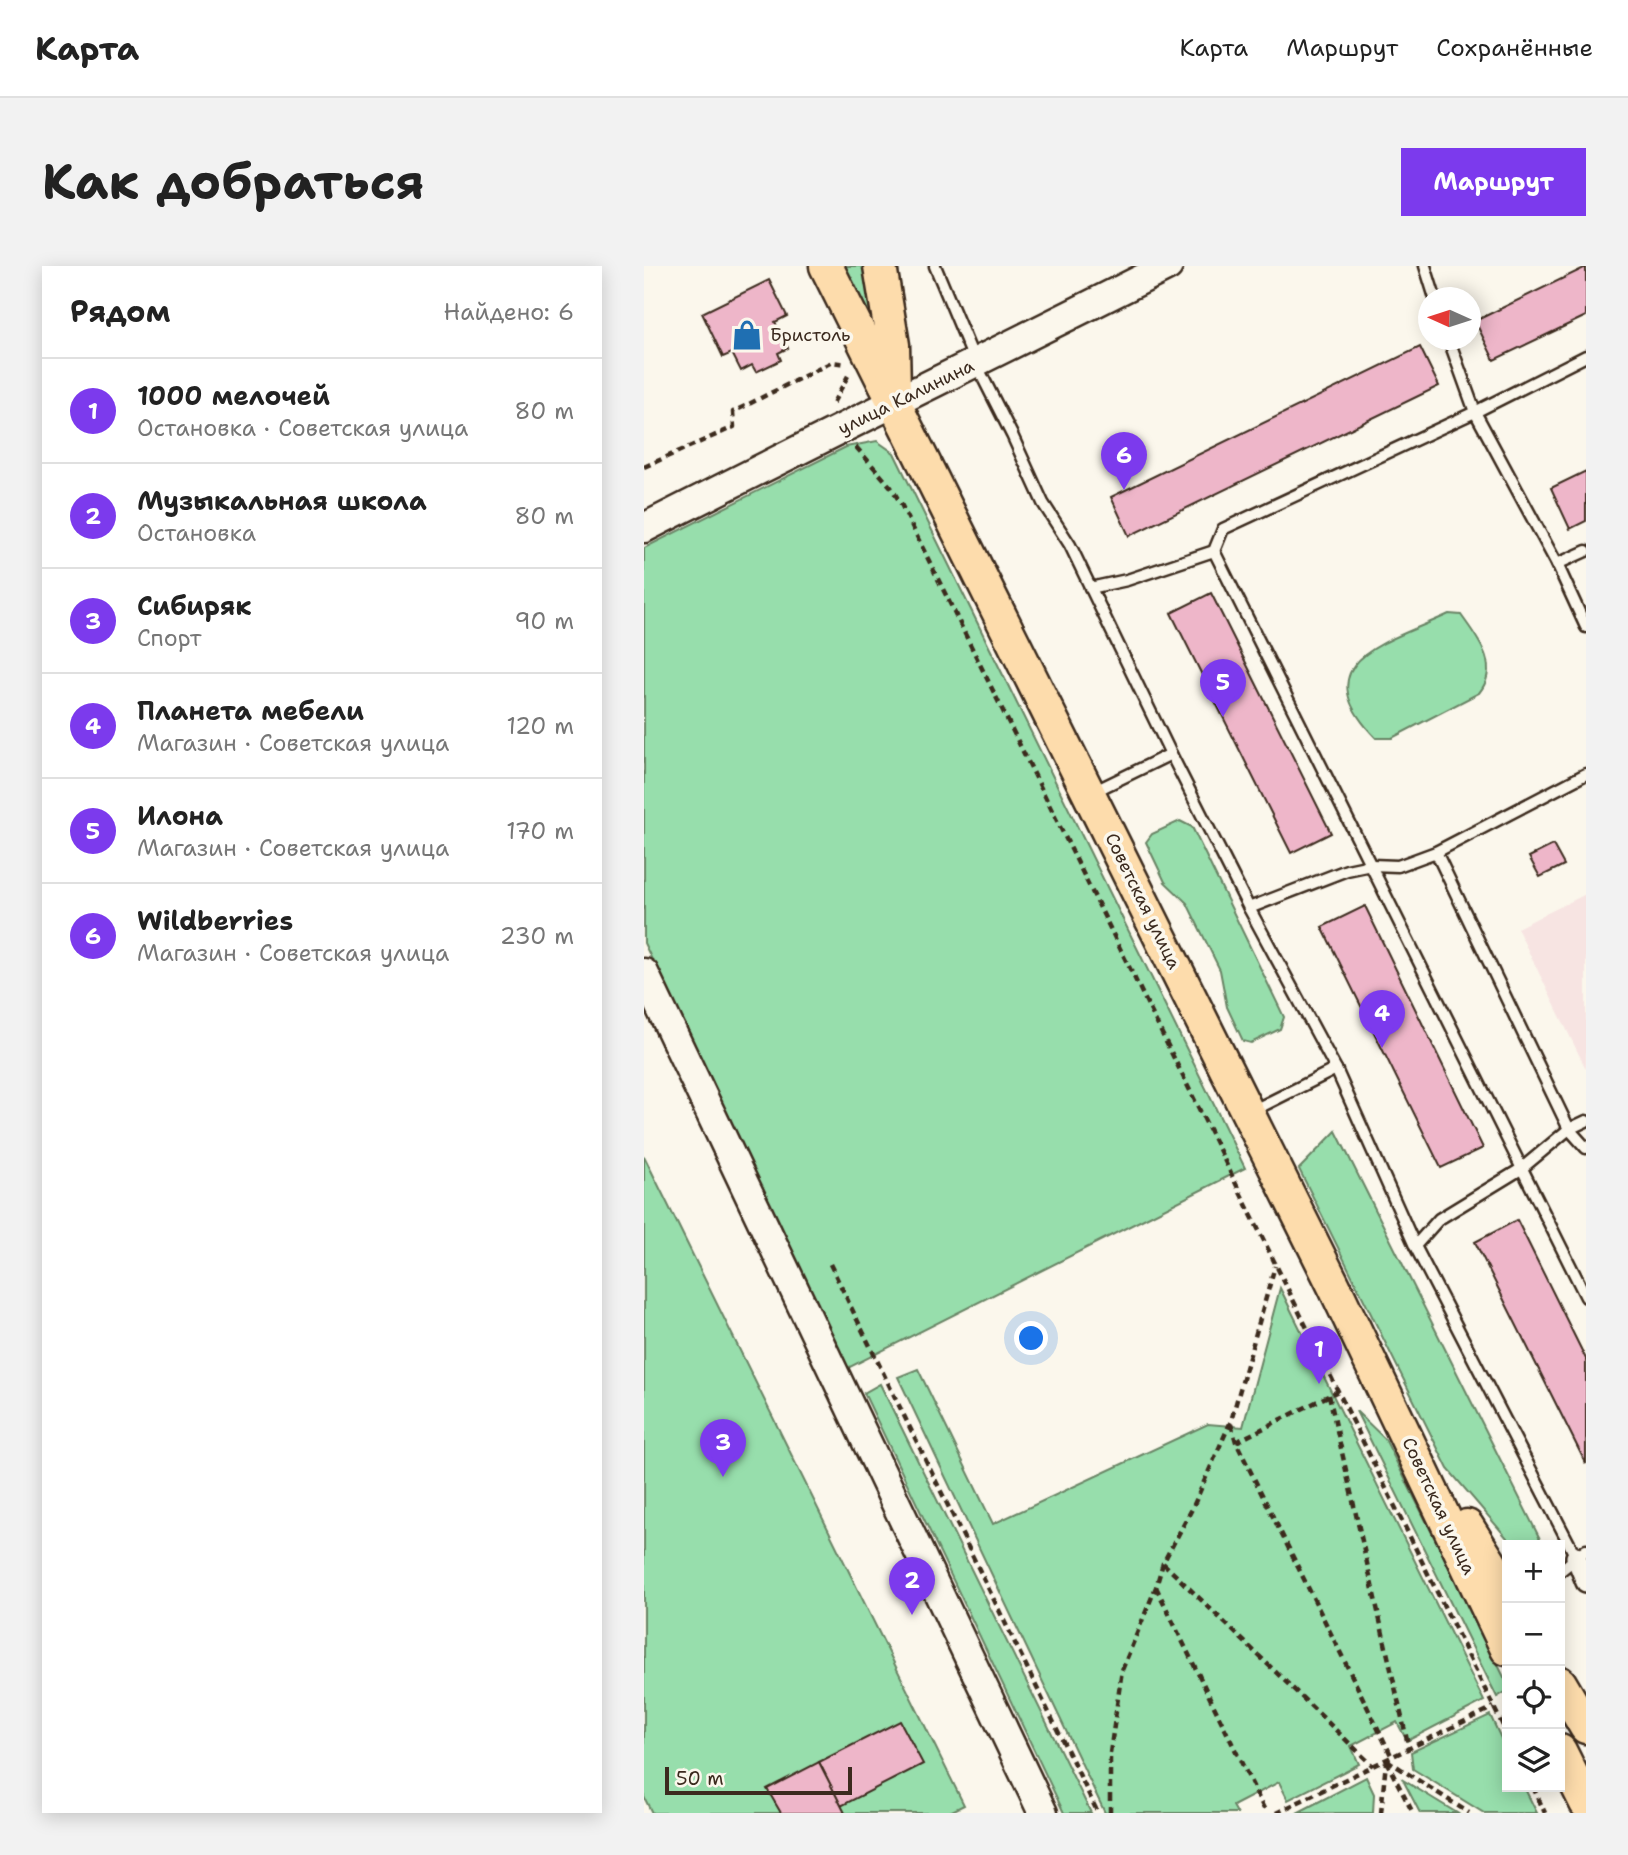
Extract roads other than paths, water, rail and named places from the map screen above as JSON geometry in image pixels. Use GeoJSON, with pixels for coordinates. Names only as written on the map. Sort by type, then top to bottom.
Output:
{"type":"FeatureCollection","features":[{"type":"Feature","properties":{"kind":"main road","name":"Советская улица"},"geometry":{"type":"LineString","coordinates":[[826,266],[1248,1113],[1502,1632]]}},
{"type":"Feature","properties":{"kind":"main road","name":"Советская улица"},"geometry":{"type":"LineString","coordinates":[[880,266],[892,345],[895,402]]}},
{"type":"Feature","properties":{"kind":"main road","name":"улица Калинина"},"geometry":{"type":"LineString","coordinates":[[646,524],[1168,266]]}},
{"type":"Feature","properties":{"kind":"main road"},"geometry":{"type":"LineString","coordinates":[[644,973],[1043,1813]]}},
{"type":"Feature","properties":{"kind":"main road","name":"Советская улица"},"geometry":{"type":"LineString","coordinates":[[1389,1400],[1502,1582]]}},
{"type":"Feature","properties":{"kind":"main road"},"geometry":{"type":"LineString","coordinates":[[1565,1691],[1586,1727]]}},
{"type":"Feature","properties":{"kind":"main road"},"geometry":{"type":"LineString","coordinates":[[1565,1761],[1586,1803]]}},
{"type":"Feature","properties":{"kind":"street"},"geometry":{"type":"LineString","coordinates":[[1581,1553],[1586,1582]]}},
{"type":"Feature","properties":{"kind":"lane"},"geometry":{"type":"LineString","coordinates":[[935,266],[976,363],[1043,503],[1070,545],[1249,908],[1336,1069],[1415,1246],[1581,1553],[1565,1567]]}},
{"type":"Feature","properties":{"kind":"lane"},"geometry":{"type":"LineString","coordinates":[[1425,266],[1432,287]]}},
{"type":"Feature","properties":{"kind":"lane"},"geometry":{"type":"LineString","coordinates":[[1453,350],[1475,412],[1557,565],[1586,627]]}},
{"type":"Feature","properties":{"kind":"lane"},"geometry":{"type":"LineString","coordinates":[[1586,356],[1475,412],[1223,529],[1214,551],[1586,1297]]}},
{"type":"Feature","properties":{"kind":"lane"},"geometry":{"type":"LineString","coordinates":[[1090,588],[1127,580],[1214,551]]}},
{"type":"Feature","properties":{"kind":"lane"},"geometry":{"type":"LineString","coordinates":[[1557,565],[1586,551]]}},
{"type":"Feature","properties":{"kind":"lane"},"geometry":{"type":"LineString","coordinates":[[1089,794],[1171,754]]}},
{"type":"Feature","properties":{"kind":"lane"},"geometry":{"type":"LineString","coordinates":[[1249,908],[1348,870],[1371,865],[1398,866],[1436,852],[1586,774]]}},
{"type":"Feature","properties":{"kind":"lane"},"geometry":{"type":"LineString","coordinates":[[1436,852],[1569,1129],[1586,1148]]}},
{"type":"Feature","properties":{"kind":"lane"},"geometry":{"type":"LineString","coordinates":[[1248,1113],[1336,1069]]}},
{"type":"Feature","properties":{"kind":"lane"},"geometry":{"type":"LineString","coordinates":[[1415,1246],[1439,1219],[1521,1169],[1569,1129],[1586,1121]]}},
{"type":"Feature","properties":{"kind":"place","name":"Бристоль"},"geometry":{"type":"Point","coordinates":[747,335]}},
{"type":"Feature","properties":{"kind":"place","name":"Wildberries"},"geometry":{"type":"Point","coordinates":[1124,490]}},
{"type":"Feature","properties":{"kind":"place","name":"Илона"},"geometry":{"type":"Point","coordinates":[1223,717]}},
{"type":"Feature","properties":{"kind":"place","name":"Планета мебели"},"geometry":{"type":"Point","coordinates":[1382,1048]}},
{"type":"Feature","properties":{"kind":"place","name":"1000 мелочей"},"geometry":{"type":"Point","coordinates":[1319,1384]}},
{"type":"Feature","properties":{"kind":"place","name":"Сибиряк"},"geometry":{"type":"Point","coordinates":[723,1477]}},
{"type":"Feature","properties":{"kind":"place","name":"Музыкальная школа"},"geometry":{"type":"Point","coordinates":[912,1615]}}]}
